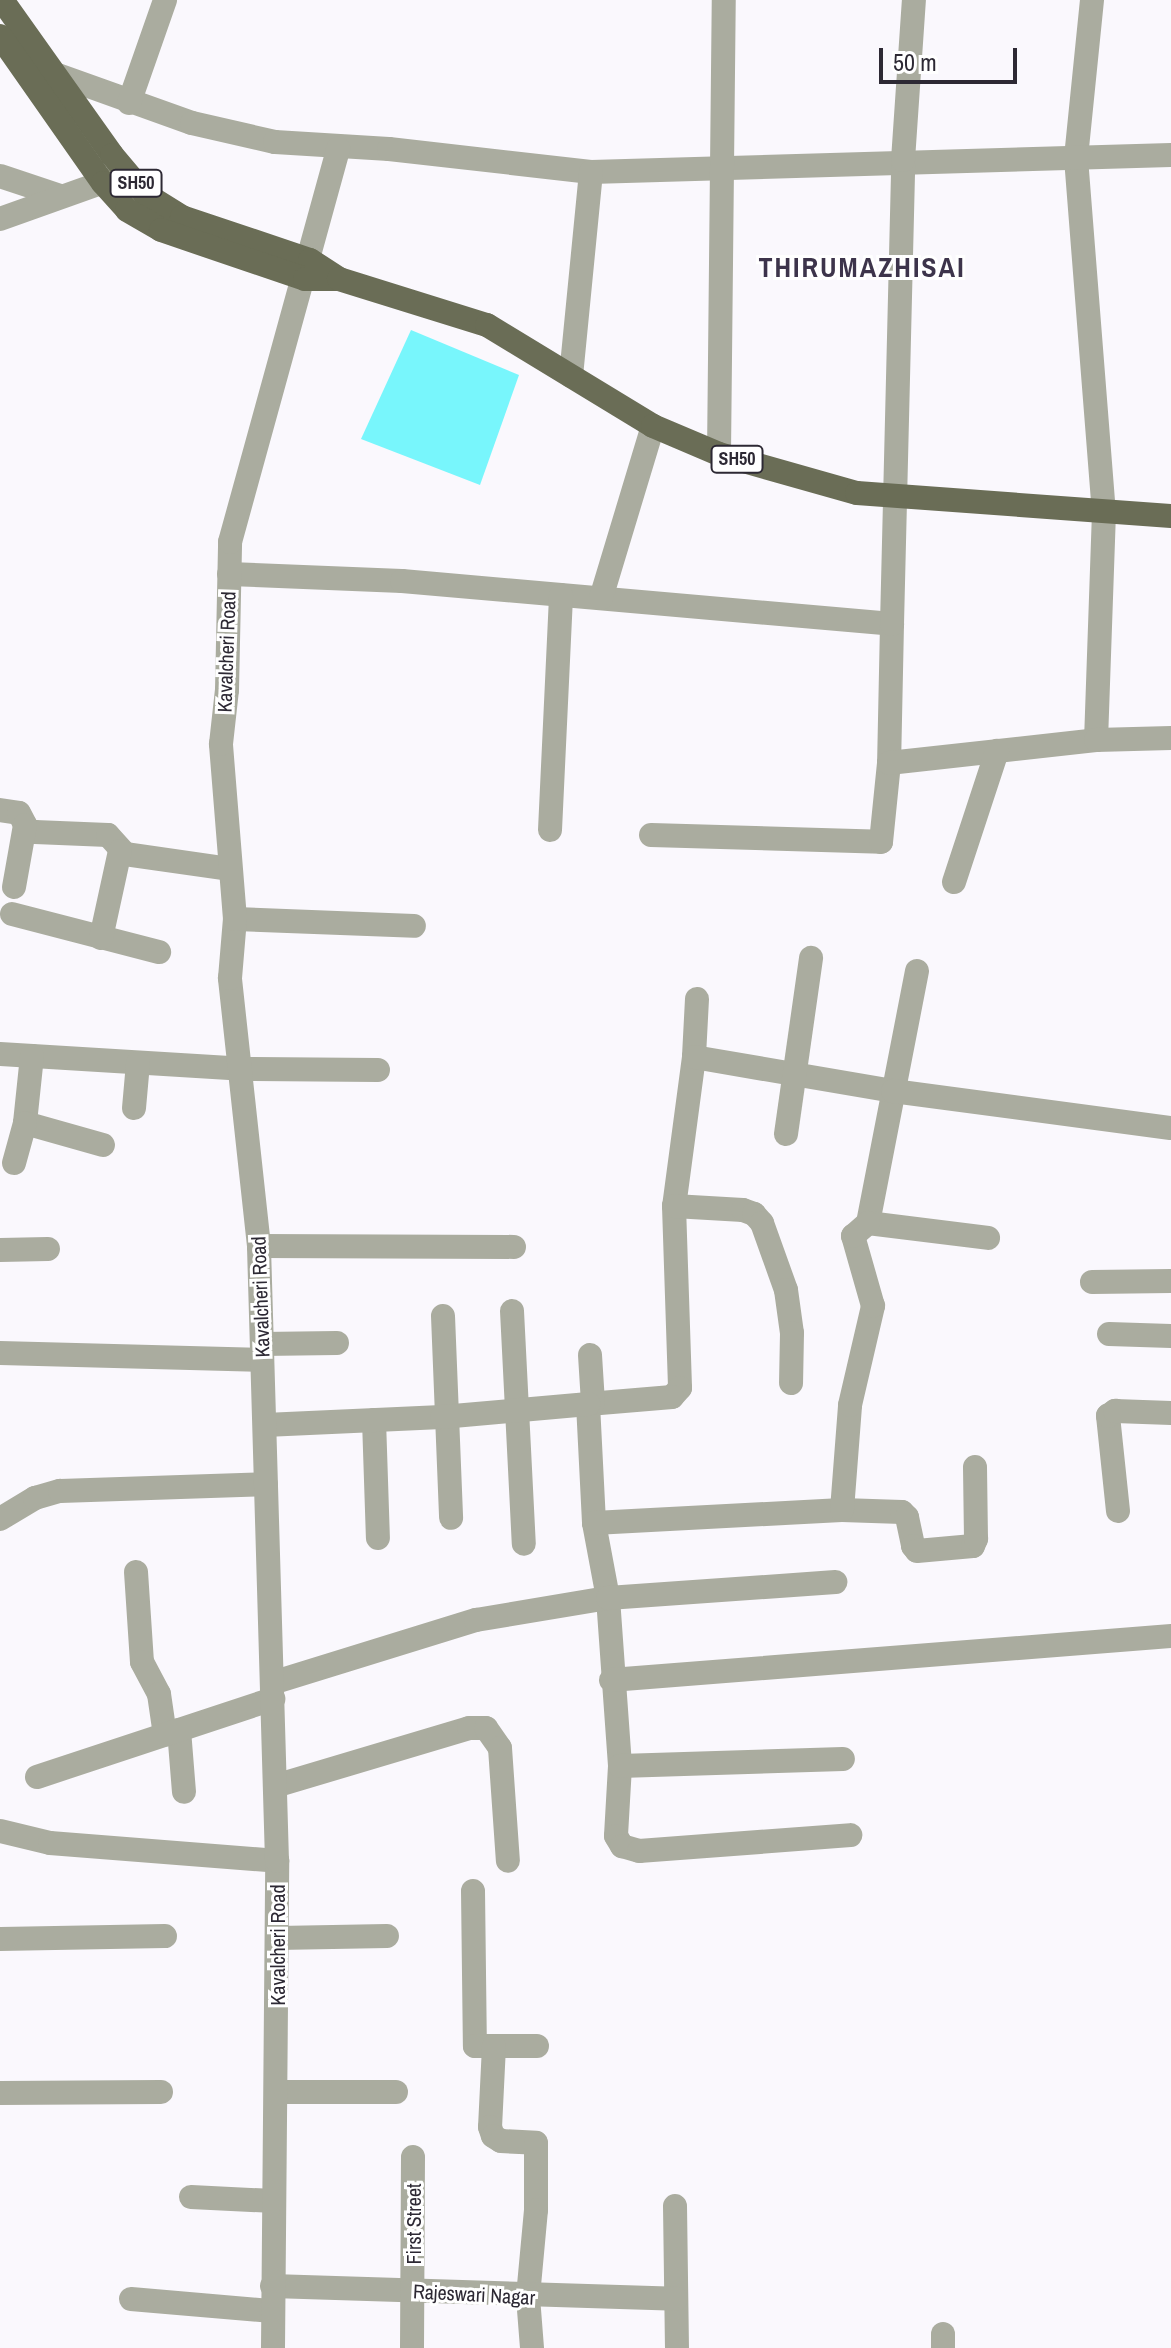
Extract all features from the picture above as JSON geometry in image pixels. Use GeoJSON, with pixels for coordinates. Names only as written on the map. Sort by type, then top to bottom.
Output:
{"type":"FeatureCollection","features":[{"type":"Feature","properties":{"kind":"main road","name":"SH50"},"geometry":{"type":"LineString","coordinates":[[2,0],[127,174],[145,194],[182,217],[307,270]]}},
{"type":"Feature","properties":{"kind":"main road","name":"SH50"},"geometry":{"type":"LineString","coordinates":[[0,36],[103,183],[127,210],[161,230],[339,279],[487,325],[653,426],[719,454],[857,493],[1171,516]]}},
{"type":"Feature","properties":{"kind":"street"},"geometry":{"type":"LineString","coordinates":[[129,103],[165,0]]}},
{"type":"Feature","properties":{"kind":"street"},"geometry":{"type":"LineString","coordinates":[[719,454],[724,0]]}},
{"type":"Feature","properties":{"kind":"street"},"geometry":{"type":"LineString","coordinates":[[651,835],[881,842],[889,763],[903,160],[914,0]]}},
{"type":"Feature","properties":{"kind":"street"},"geometry":{"type":"LineString","coordinates":[[1092,0],[1076,158],[1104,512],[1096,740]]}},
{"type":"Feature","properties":{"kind":"street"},"geometry":{"type":"LineString","coordinates":[[55,74],[192,123],[275,142],[338,149],[389,149],[591,172],[720,170],[903,160],[1171,155]]}},
{"type":"Feature","properties":{"kind":"street","name":"Kavalcheri Road"},"geometry":{"type":"LineString","coordinates":[[273,2348],[278,1938],[265,1425],[259,1246],[230,978],[235,919],[221,744],[227,690],[230,542],[338,149]]}},
{"type":"Feature","properties":{"kind":"street"},"geometry":{"type":"LineString","coordinates":[[571,376],[591,172]]}},
{"type":"Feature","properties":{"kind":"street"},"geometry":{"type":"LineString","coordinates":[[0,219],[127,174]]}},
{"type":"Feature","properties":{"kind":"street"},"geometry":{"type":"LineString","coordinates":[[0,176],[60,196]]}},
{"type":"Feature","properties":{"kind":"street"},"geometry":{"type":"LineString","coordinates":[[601,598],[653,426]]}},
{"type":"Feature","properties":{"kind":"street"},"geometry":{"type":"LineString","coordinates":[[229,574],[402,581],[892,624]]}},
{"type":"Feature","properties":{"kind":"street"},"geometry":{"type":"LineString","coordinates":[[550,830],[561,595]]}},
{"type":"Feature","properties":{"kind":"street"},"geometry":{"type":"LineString","coordinates":[[889,763],[1096,740],[1171,738]]}},
{"type":"Feature","properties":{"kind":"street"},"geometry":{"type":"LineString","coordinates":[[954,882],[997,751]]}},
{"type":"Feature","properties":{"kind":"street"},"geometry":{"type":"LineString","coordinates":[[0,810],[19,813],[25,825],[35,832],[108,835],[120,851],[229,869]]}},
{"type":"Feature","properties":{"kind":"street"},"geometry":{"type":"LineString","coordinates":[[14,887],[25,825]]}},
{"type":"Feature","properties":{"kind":"street"},"geometry":{"type":"LineString","coordinates":[[101,938],[120,851]]}},
{"type":"Feature","properties":{"kind":"street"},"geometry":{"type":"LineString","coordinates":[[12,914],[159,952]]}},
{"type":"Feature","properties":{"kind":"street"},"geometry":{"type":"LineString","coordinates":[[235,919],[414,926]]}},
{"type":"Feature","properties":{"kind":"street"},"geometry":{"type":"LineString","coordinates":[[786,1134],[811,958]]}},
{"type":"Feature","properties":{"kind":"street"},"geometry":{"type":"LineString","coordinates":[[842,1510],[850,1405],[873,1306],[853,1236],[868,1223],[917,971]]}},
{"type":"Feature","properties":{"kind":"street"},"geometry":{"type":"LineString","coordinates":[[265,1425],[448,1417],[672,1397],[680,1388],[674,1206],[694,1057],[697,999]]}},
{"type":"Feature","properties":{"kind":"street"},"geometry":{"type":"LineString","coordinates":[[0,1054],[242,1069],[378,1070]]}},
{"type":"Feature","properties":{"kind":"street"},"geometry":{"type":"LineString","coordinates":[[14,1163],[25,1123],[32,1056]]}},
{"type":"Feature","properties":{"kind":"street"},"geometry":{"type":"LineString","coordinates":[[694,1057],[796,1077],[1171,1128]]}},
{"type":"Feature","properties":{"kind":"street"},"geometry":{"type":"LineString","coordinates":[[134,1108],[138,1063]]}},
{"type":"Feature","properties":{"kind":"street"},"geometry":{"type":"LineString","coordinates":[[25,1123],[103,1145]]}},
{"type":"Feature","properties":{"kind":"street"},"geometry":{"type":"LineString","coordinates":[[674,1206],[743,1210],[754,1214],[762,1223],[786,1290],[792,1333],[791,1383]]}},
{"type":"Feature","properties":{"kind":"street"},"geometry":{"type":"LineString","coordinates":[[868,1223],[988,1238]]}},
{"type":"Feature","properties":{"kind":"street"},"geometry":{"type":"LineString","coordinates":[[259,1246],[514,1247]]}},
{"type":"Feature","properties":{"kind":"street"},"geometry":{"type":"LineString","coordinates":[[0,1250],[48,1249]]}},
{"type":"Feature","properties":{"kind":"street"},"geometry":{"type":"LineString","coordinates":[[1092,1282],[1171,1281]]}},
{"type":"Feature","properties":{"kind":"street"},"geometry":{"type":"LineString","coordinates":[[512,1311],[524,1544]]}},
{"type":"Feature","properties":{"kind":"street"},"geometry":{"type":"LineString","coordinates":[[443,1316],[451,1518]]}},
{"type":"Feature","properties":{"kind":"street"},"geometry":{"type":"LineString","coordinates":[[1109,1334],[1171,1336]]}},
{"type":"Feature","properties":{"kind":"street"},"geometry":{"type":"LineString","coordinates":[[0,1353],[262,1352],[337,1343]]}},
{"type":"Feature","properties":{"kind":"street"},"geometry":{"type":"LineString","coordinates":[[590,1355],[594,1523],[608,1598],[611,1680],[620,1766],[616,1836],[622,1846],[629,1849],[850,1835]]}},
{"type":"Feature","properties":{"kind":"street"},"geometry":{"type":"LineString","coordinates":[[1118,1511],[1108,1416],[1115,1411],[1171,1413]]}},
{"type":"Feature","properties":{"kind":"street"},"geometry":{"type":"LineString","coordinates":[[374,1420],[378,1538]]}},
{"type":"Feature","properties":{"kind":"street"},"geometry":{"type":"LineString","coordinates":[[594,1523],[842,1510],[902,1512],[906,1515],[917,1551],[973,1546],[976,1539],[975,1467]]}},
{"type":"Feature","properties":{"kind":"street"},"geometry":{"type":"LineString","coordinates":[[0,1519],[35,1498],[60,1491],[266,1484]]}},
{"type":"Feature","properties":{"kind":"street"},"geometry":{"type":"LineString","coordinates":[[136,1572],[142,1662],[159,1694],[172,1733],[184,1792]]}},
{"type":"Feature","properties":{"kind":"street"},"geometry":{"type":"LineString","coordinates":[[37,1777],[172,1733],[272,1691],[476,1620],[608,1598],[835,1582]]}},
{"type":"Feature","properties":{"kind":"street"},"geometry":{"type":"LineString","coordinates":[[611,1680],[1171,1636]]}},
{"type":"Feature","properties":{"kind":"street"},"geometry":{"type":"LineString","coordinates":[[275,1786],[469,1728],[486,1728],[500,1748],[508,1861]]}},
{"type":"Feature","properties":{"kind":"street"},"geometry":{"type":"LineString","coordinates":[[620,1766],[843,1759]]}},
{"type":"Feature","properties":{"kind":"street"},"geometry":{"type":"LineString","coordinates":[[0,1831],[50,1843],[277,1861]]}},
{"type":"Feature","properties":{"kind":"street"},"geometry":{"type":"LineString","coordinates":[[473,1891],[475,2046],[537,2046]]}},
{"type":"Feature","properties":{"kind":"street"},"geometry":{"type":"LineString","coordinates":[[0,1939],[165,1936]]}},
{"type":"Feature","properties":{"kind":"street"},"geometry":{"type":"LineString","coordinates":[[278,1938],[387,1936]]}},
{"type":"Feature","properties":{"kind":"street"},"geometry":{"type":"LineString","coordinates":[[494,2046],[490,2127],[493,2136],[501,2141],[536,2143],[536,2210],[528,2297],[532,2348]]}},
{"type":"Feature","properties":{"kind":"street"},"geometry":{"type":"LineString","coordinates":[[0,2093],[161,2092]]}},
{"type":"Feature","properties":{"kind":"street"},"geometry":{"type":"LineString","coordinates":[[277,2092],[396,2092]]}},
{"type":"Feature","properties":{"kind":"street","name":"First Street"},"geometry":{"type":"LineString","coordinates":[[412,2348],[413,2157]]}},
{"type":"Feature","properties":{"kind":"street"},"geometry":{"type":"LineString","coordinates":[[191,2197],[274,2201]]}},
{"type":"Feature","properties":{"kind":"street"},"geometry":{"type":"LineString","coordinates":[[675,2206],[677,2348]]}},
{"type":"Feature","properties":{"kind":"street","name":"Rajeswari Nagar"},"geometry":{"type":"LineString","coordinates":[[272,2286],[528,2297],[676,2299]]}},
{"type":"Feature","properties":{"kind":"street"},"geometry":{"type":"LineString","coordinates":[[131,2299],[272,2311]]}},
{"type":"Feature","properties":{"kind":"water"},"geometry":{"type":"Polygon","coordinates":[[[411,330],[519,375],[480,485],[361,439],[411,330]]]}},
{"type":"Feature","properties":{"kind":"district","name":"THIRUMAZHISAI"},"geometry":{"type":"Point","coordinates":[862,267]}}]}
